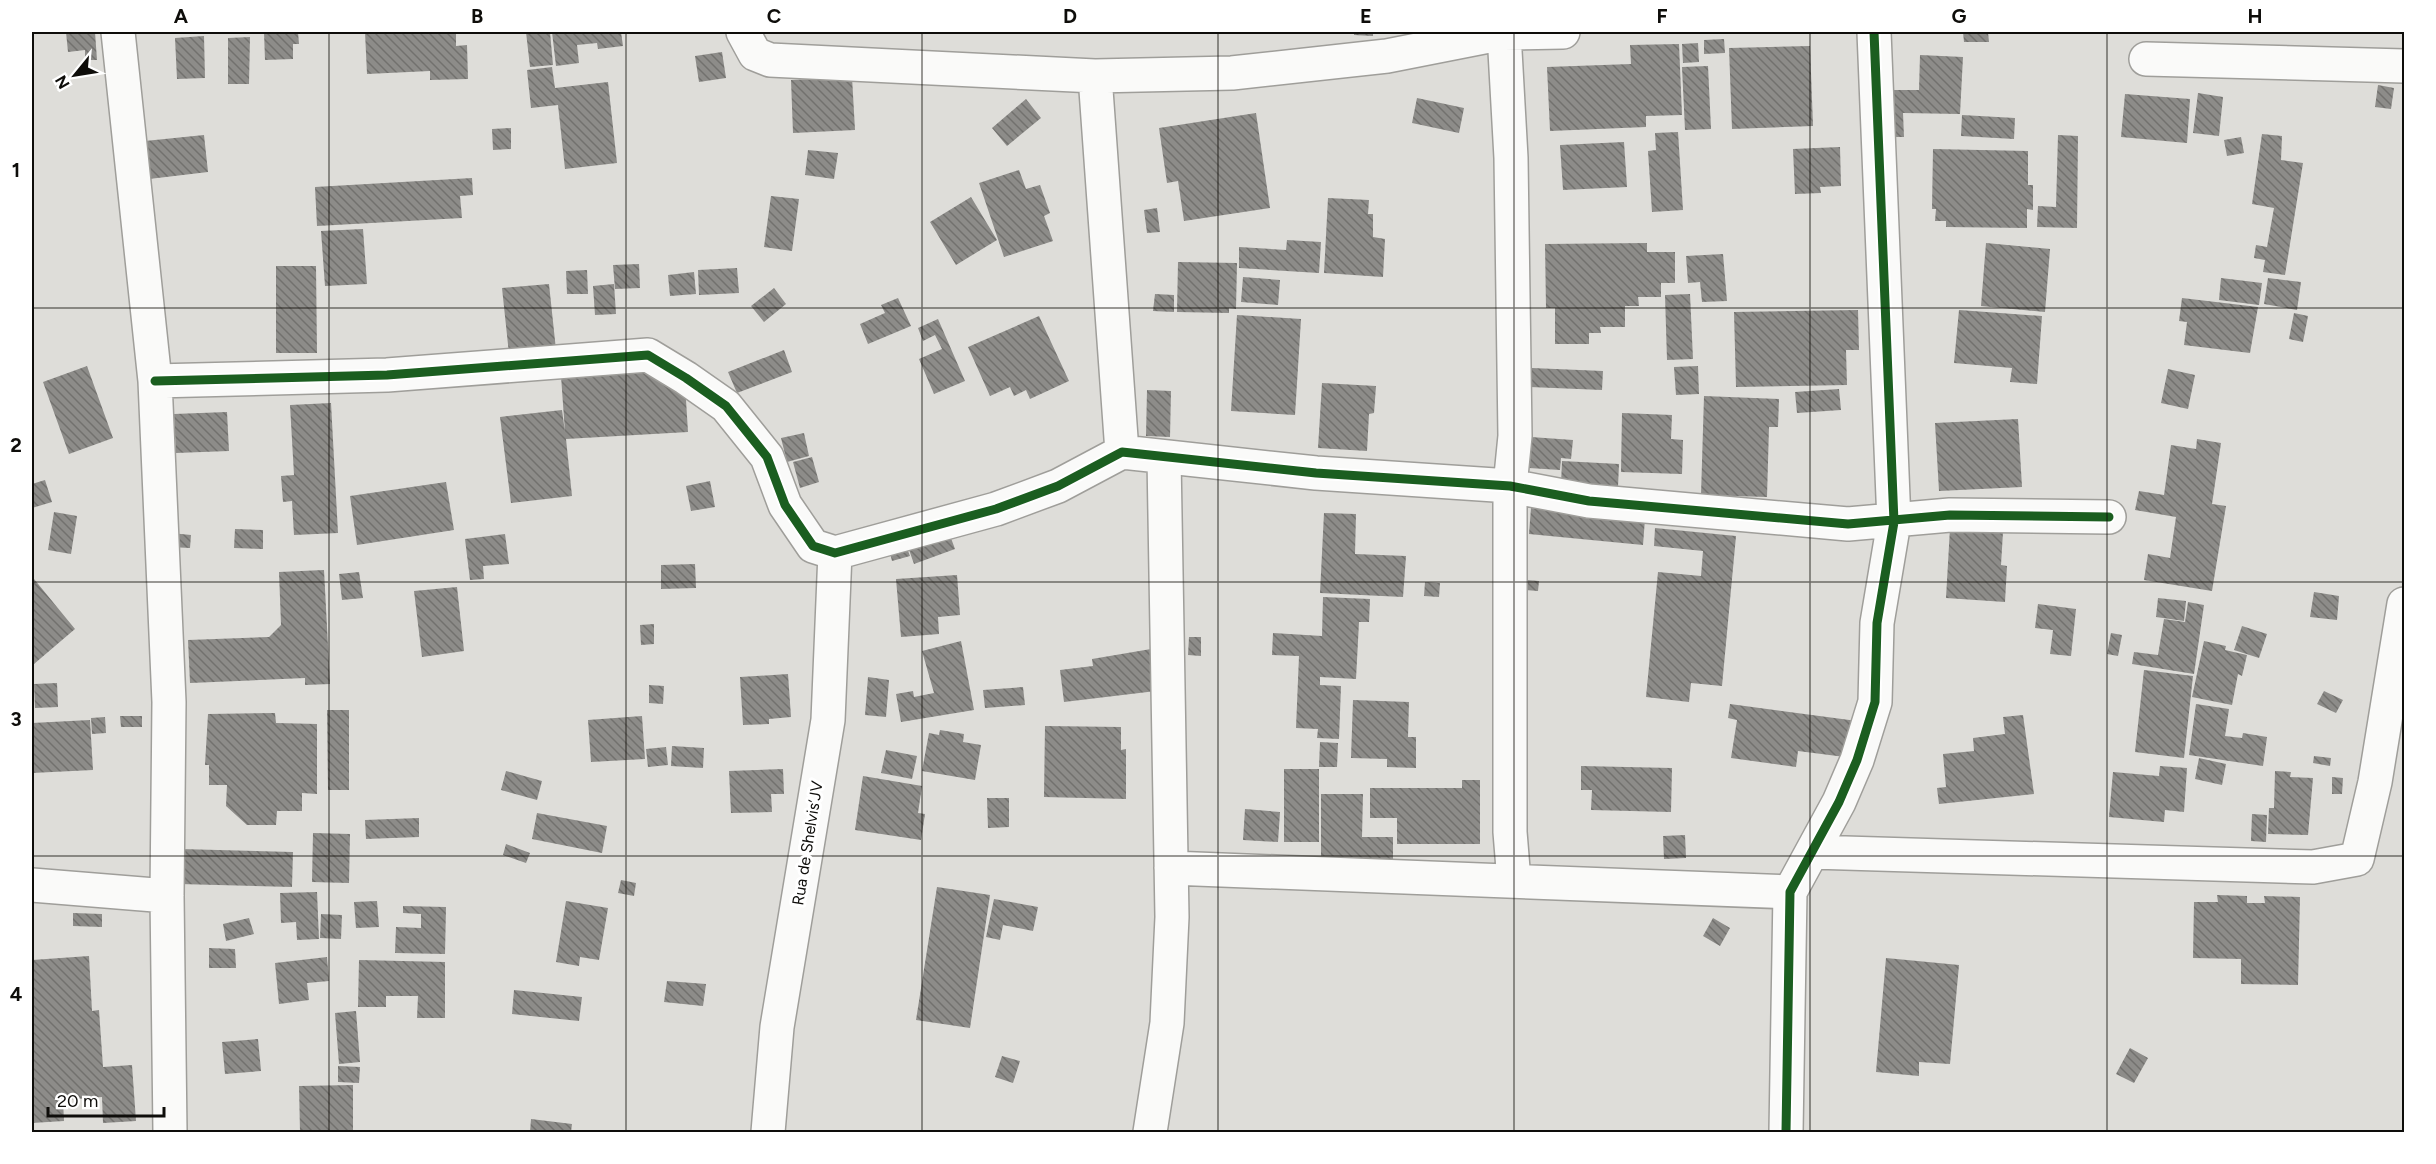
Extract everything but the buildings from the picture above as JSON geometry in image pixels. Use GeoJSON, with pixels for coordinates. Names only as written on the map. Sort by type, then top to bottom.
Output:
{"type":"FeatureCollection","features":[{"type":"Feature","properties":{"kind":"street"},"geometry":{"type":"LineString","coordinates":[[117,32],[154,381],[169,702],[167,896],[170,1132]]}},
{"type":"Feature","properties":{"kind":"street"},"geometry":{"type":"LineString","coordinates":[[743,32],[755,54],[770,60],[1095,76],[1232,73],[1388,56],[1504,33],[1563,32]]}},
{"type":"Feature","properties":{"kind":"street"},"geometry":{"type":"LineString","coordinates":[[1786,1132],[1790,892],[1828,825],[1857,760],[1875,702],[1877,623],[1894,522],[1874,32]]}},
{"type":"Feature","properties":{"kind":"street"},"geometry":{"type":"LineString","coordinates":[[1504,33],[1511,158],[1515,436],[1510,486],[1510,832],[1514,881]]}},
{"type":"Feature","properties":{"kind":"street"},"geometry":{"type":"LineString","coordinates":[[2146,59],[2404,66]]}},
{"type":"Feature","properties":{"kind":"street"},"geometry":{"type":"LineString","coordinates":[[1095,76],[1122,452]]}},
{"type":"Feature","properties":{"kind":"street"},"geometry":{"type":"LineString","coordinates":[[154,381],[387,375],[648,355],[726,406],[767,457],[785,505],[813,546],[835,553],[996,509],[1058,486],[1122,452],[1316,473],[1510,486],[1589,501],[1848,524],[1894,522],[1950,515],[2109,517]]}},
{"type":"Feature","properties":{"kind":"street"},"geometry":{"type":"LineString","coordinates":[[1150,1132],[1167,1023],[1171,868],[1164,458]]}},
{"type":"Feature","properties":{"kind":"street","name":"Rua de Shelvis’JV"},"geometry":{"type":"LineString","coordinates":[[768,1132],[777,1027],[828,720],[835,553]]}},
{"type":"Feature","properties":{"kind":"street"},"geometry":{"type":"LineString","coordinates":[[1812,852],[2313,867],[2357,859],[2375,782],[2404,604]]}},
{"type":"Feature","properties":{"kind":"street"},"geometry":{"type":"LineString","coordinates":[[1171,868],[1790,892]]}},
{"type":"Feature","properties":{"kind":"street"},"geometry":{"type":"LineString","coordinates":[[32,885],[167,896]]}},
{"type":"Feature","properties":{"kind":"cycle path"},"geometry":{"type":"LineString","coordinates":[[1786,1132],[1790,892],[1839,802],[1857,760],[1875,702],[1877,623],[1894,522],[1874,32]]}},
{"type":"Feature","properties":{"kind":"cycle path"},"geometry":{"type":"LineString","coordinates":[[155,381],[387,375],[648,355],[726,406],[767,457],[785,505],[813,546],[835,553],[996,509],[1058,486],[1122,452],[1316,473],[1510,486],[1589,501],[1848,524],[1950,515],[2109,517]]}}]}
